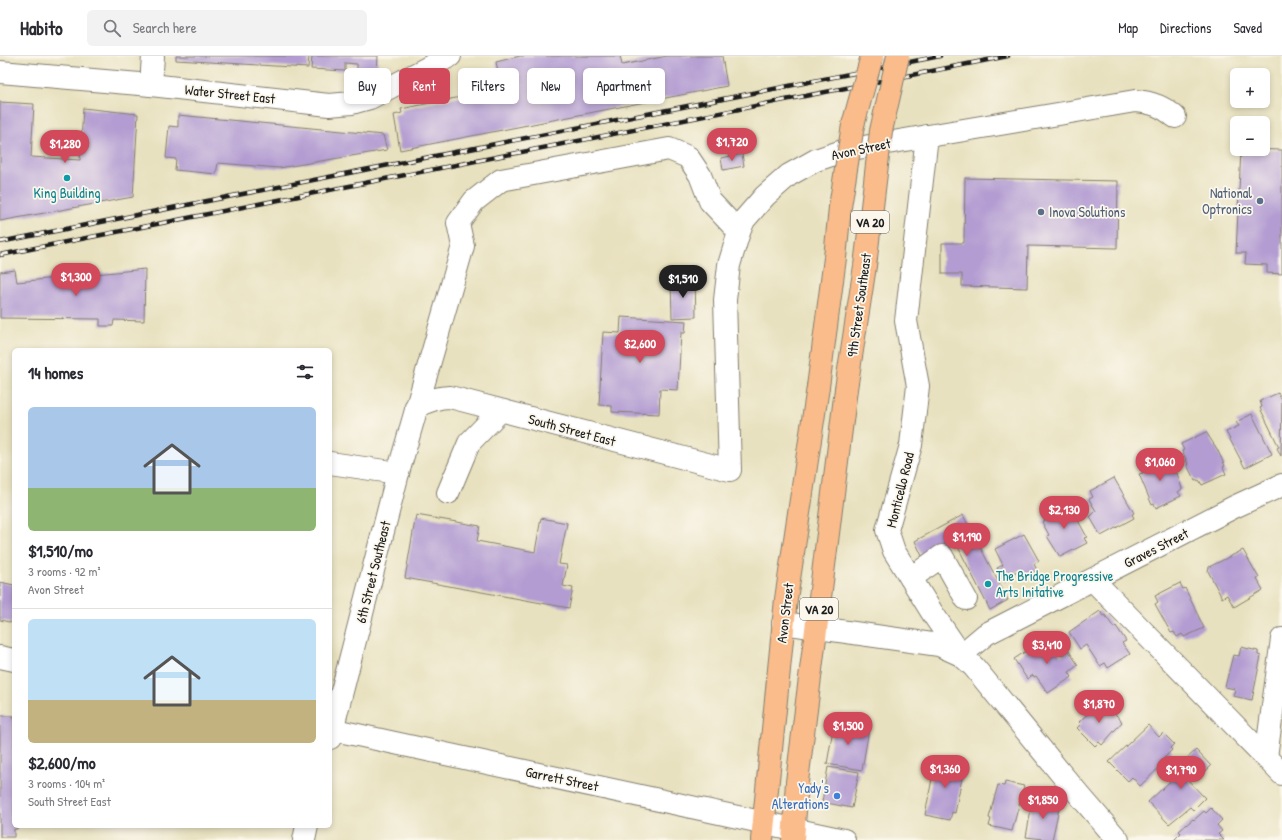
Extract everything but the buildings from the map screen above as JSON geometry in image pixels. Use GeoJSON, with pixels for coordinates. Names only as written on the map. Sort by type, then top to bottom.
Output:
{"type":"FeatureCollection","features":[{"type":"Feature","properties":{"kind":"main road","name":"9th Street Southeast"},"geometry":{"type":"LineString","coordinates":[[818,387],[841,199],[853,125],[872,56]]}},
{"type":"Feature","properties":{"kind":"main road","name":"9th Street Southeast"},"geometry":{"type":"LineString","coordinates":[[816,627],[846,389],[865,266],[881,132],[898,56]]}},
{"type":"Feature","properties":{"kind":"main road","name":"Avon Street"},"geometry":{"type":"LineString","coordinates":[[763,831],[783,623],[818,387]]}},
{"type":"Feature","properties":{"kind":"main road","name":"VA 20"},"geometry":{"type":"LineString","coordinates":[[793,835],[797,782],[816,627]]}},
{"type":"Feature","properties":{"kind":"street"},"geometry":{"type":"LineString","coordinates":[[151,86],[153,56]]}},
{"type":"Feature","properties":{"kind":"street","name":"Water Street East"},"geometry":{"type":"LineString","coordinates":[[0,72],[330,105],[352,103],[370,98],[450,56]]}},
{"type":"Feature","properties":{"kind":"street","name":"Avon Street"},"geometry":{"type":"LineString","coordinates":[[730,470],[725,300],[729,265],[744,220],[765,196],[789,175],[816,160],[846,150],[1135,101],[1152,103],[1167,110],[1175,117]]}},
{"type":"Feature","properties":{"kind":"street","name":"Monticello Road"},"geometry":{"type":"LineString","coordinates":[[927,136],[906,321],[918,386],[911,445],[888,530],[894,551],[961,655],[974,667],[1063,776],[1118,840]]}},
{"type":"Feature","properties":{"kind":"street","name":"6th Street Southeast"},"geometry":{"type":"LineString","coordinates":[[332,728],[416,407],[462,246],[458,223],[474,201],[501,180],[669,150],[688,158],[700,175],[710,201],[739,232]]}},
{"type":"Feature","properties":{"kind":"street","name":"South Street East"},"geometry":{"type":"LineString","coordinates":[[416,407],[429,400],[450,397],[730,470]]}},
{"type":"Feature","properties":{"kind":"street"},"geometry":{"type":"LineString","coordinates":[[448,493],[469,443],[500,410]]}},
{"type":"Feature","properties":{"kind":"street"},"geometry":{"type":"LineString","coordinates":[[332,463],[398,474]]}},
{"type":"Feature","properties":{"kind":"street","name":"Graves Street"},"geometry":{"type":"LineString","coordinates":[[961,655],[986,634],[1234,507],[1282,485]]}},
{"type":"Feature","properties":{"kind":"street"},"geometry":{"type":"LineString","coordinates":[[911,578],[942,556],[966,599]]}},
{"type":"Feature","properties":{"kind":"street"},"geometry":{"type":"LineString","coordinates":[[1094,580],[1282,774]]}},
{"type":"Feature","properties":{"kind":"street"},"geometry":{"type":"LineString","coordinates":[[783,623],[939,645],[961,655]]}},
{"type":"Feature","properties":{"kind":"street"},"geometry":{"type":"LineString","coordinates":[[1266,757],[1282,638]]}},
{"type":"Feature","properties":{"kind":"street"},"geometry":{"type":"LineString","coordinates":[[0,657],[12,660]]}},
{"type":"Feature","properties":{"kind":"street","name":"Garrett Street"},"geometry":{"type":"LineString","coordinates":[[332,732],[763,831],[844,840]]}},
{"type":"Feature","properties":{"kind":"street"},"geometry":{"type":"LineString","coordinates":[[304,840],[307,828]]}},
{"type":"Feature","properties":{"kind":"railway"},"geometry":{"type":"LineString","coordinates":[[0,242],[940,56]]}},
{"type":"Feature","properties":{"kind":"railway"},"geometry":{"type":"LineString","coordinates":[[0,255],[1008,56]]}},
{"type":"Feature","properties":{"kind":"place","name":"King Building"},"geometry":{"type":"Point","coordinates":[67,178]}},
{"type":"Feature","properties":{"kind":"place","name":"National Optronics"},"geometry":{"type":"Point","coordinates":[1260,201]}},
{"type":"Feature","properties":{"kind":"place","name":"Inova Solutions"},"geometry":{"type":"Point","coordinates":[1041,212]}},
{"type":"Feature","properties":{"kind":"place","name":"The Bridge Progressive Arts Initative"},"geometry":{"type":"Point","coordinates":[988,584]}},
{"type":"Feature","properties":{"kind":"place","name":"Yady's Alterations"},"geometry":{"type":"Point","coordinates":[837,796]}}]}
